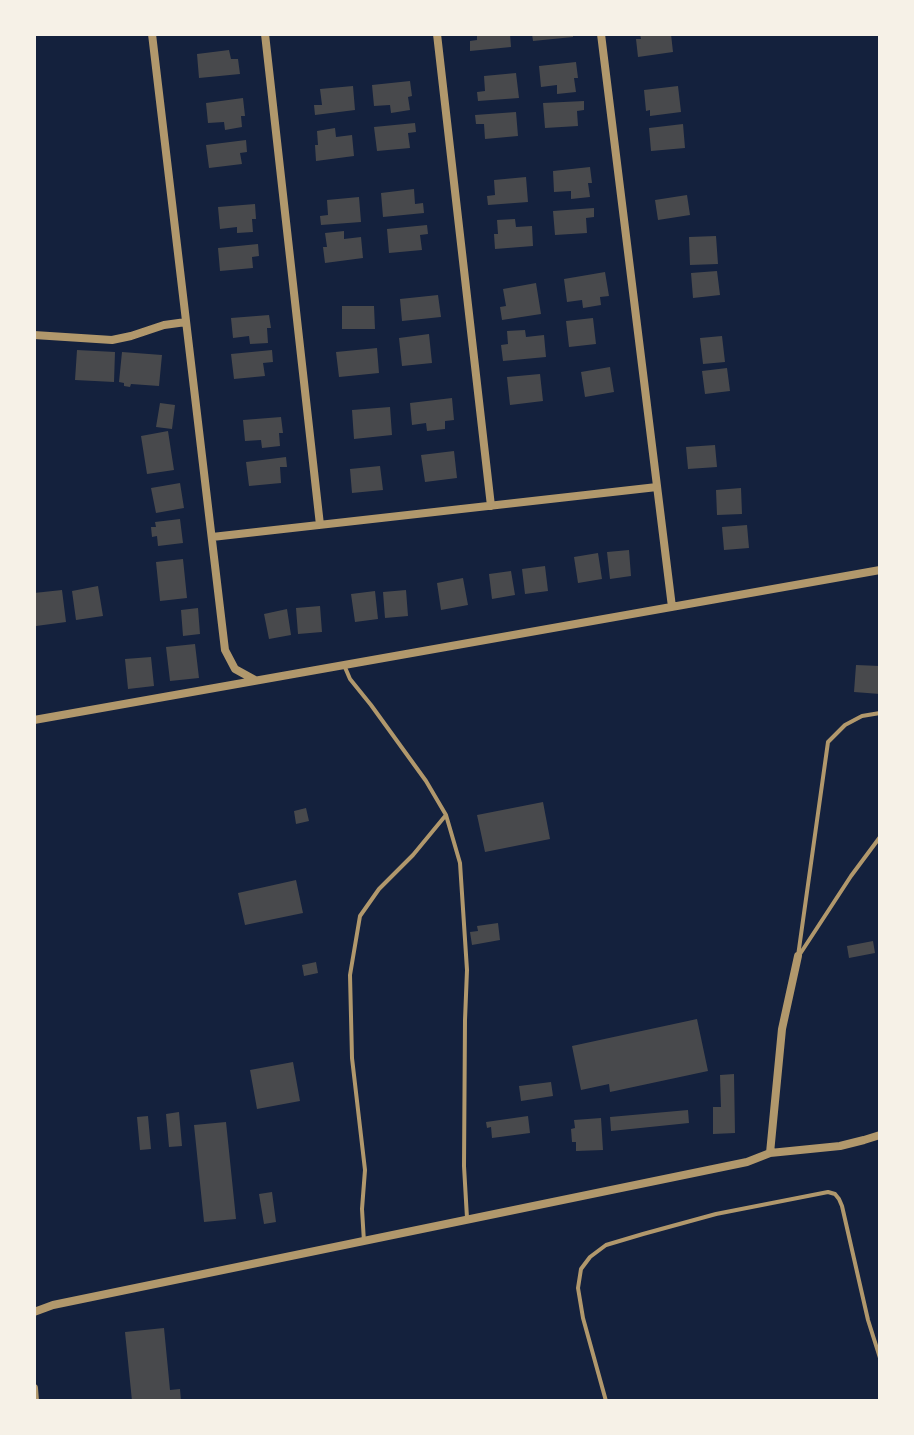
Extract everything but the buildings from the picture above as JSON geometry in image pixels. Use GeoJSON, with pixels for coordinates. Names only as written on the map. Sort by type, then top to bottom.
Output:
{"type":"FeatureCollection","features":[{"type":"Feature","properties":{"kind":"street"},"geometry":{"type":"LineString","coordinates":[[152,34],[225,650],[235,669],[256,680]]}},
{"type":"Feature","properties":{"kind":"street"},"geometry":{"type":"LineString","coordinates":[[265,34],[320,525]]}},
{"type":"Feature","properties":{"kind":"street"},"geometry":{"type":"LineString","coordinates":[[437,34],[491,506]]}},
{"type":"Feature","properties":{"kind":"street"},"geometry":{"type":"LineString","coordinates":[[601,34],[672,607]]}},
{"type":"Feature","properties":{"kind":"street"},"geometry":{"type":"LineString","coordinates":[[34,335],[112,340],[186,322]]}},
{"type":"Feature","properties":{"kind":"street"},"geometry":{"type":"LineString","coordinates":[[212,537],[657,487]]}},
{"type":"Feature","properties":{"kind":"street"},"geometry":{"type":"LineString","coordinates":[[34,720],[880,570]]}},
{"type":"Feature","properties":{"kind":"street"},"geometry":{"type":"LineString","coordinates":[[770,1153],[782,1029],[798,956]]}},
{"type":"Feature","properties":{"kind":"street"},"geometry":{"type":"LineString","coordinates":[[34,1312],[53,1305],[747,1162],[770,1153],[840,1146],[880,1135]]}},
{"type":"Feature","properties":{"kind":"street"},"geometry":{"type":"LineString","coordinates":[[34,1388],[35,1401]]}},
{"type":"Feature","properties":{"kind":"lane"},"geometry":{"type":"LineString","coordinates":[[344,665],[350,679],[426,781],[446,815],[460,863],[467,970],[464,1166],[467,1220]]}},
{"type":"Feature","properties":{"kind":"lane"},"geometry":{"type":"LineString","coordinates":[[798,956],[828,742],[845,725],[862,716],[880,713]]}},
{"type":"Feature","properties":{"kind":"lane"},"geometry":{"type":"LineString","coordinates":[[364,1242],[362,1209],[365,1170],[352,1058],[350,975],[360,916],[379,889],[446,815]]}},
{"type":"Feature","properties":{"kind":"lane"},"geometry":{"type":"LineString","coordinates":[[798,956],[880,837]]}},
{"type":"Feature","properties":{"kind":"lane"},"geometry":{"type":"LineString","coordinates":[[606,1401],[578,1288],[581,1269],[590,1257],[606,1245],[716,1214],[828,1192],[835,1194],[842,1206],[868,1320],[880,1358]]}}]}
